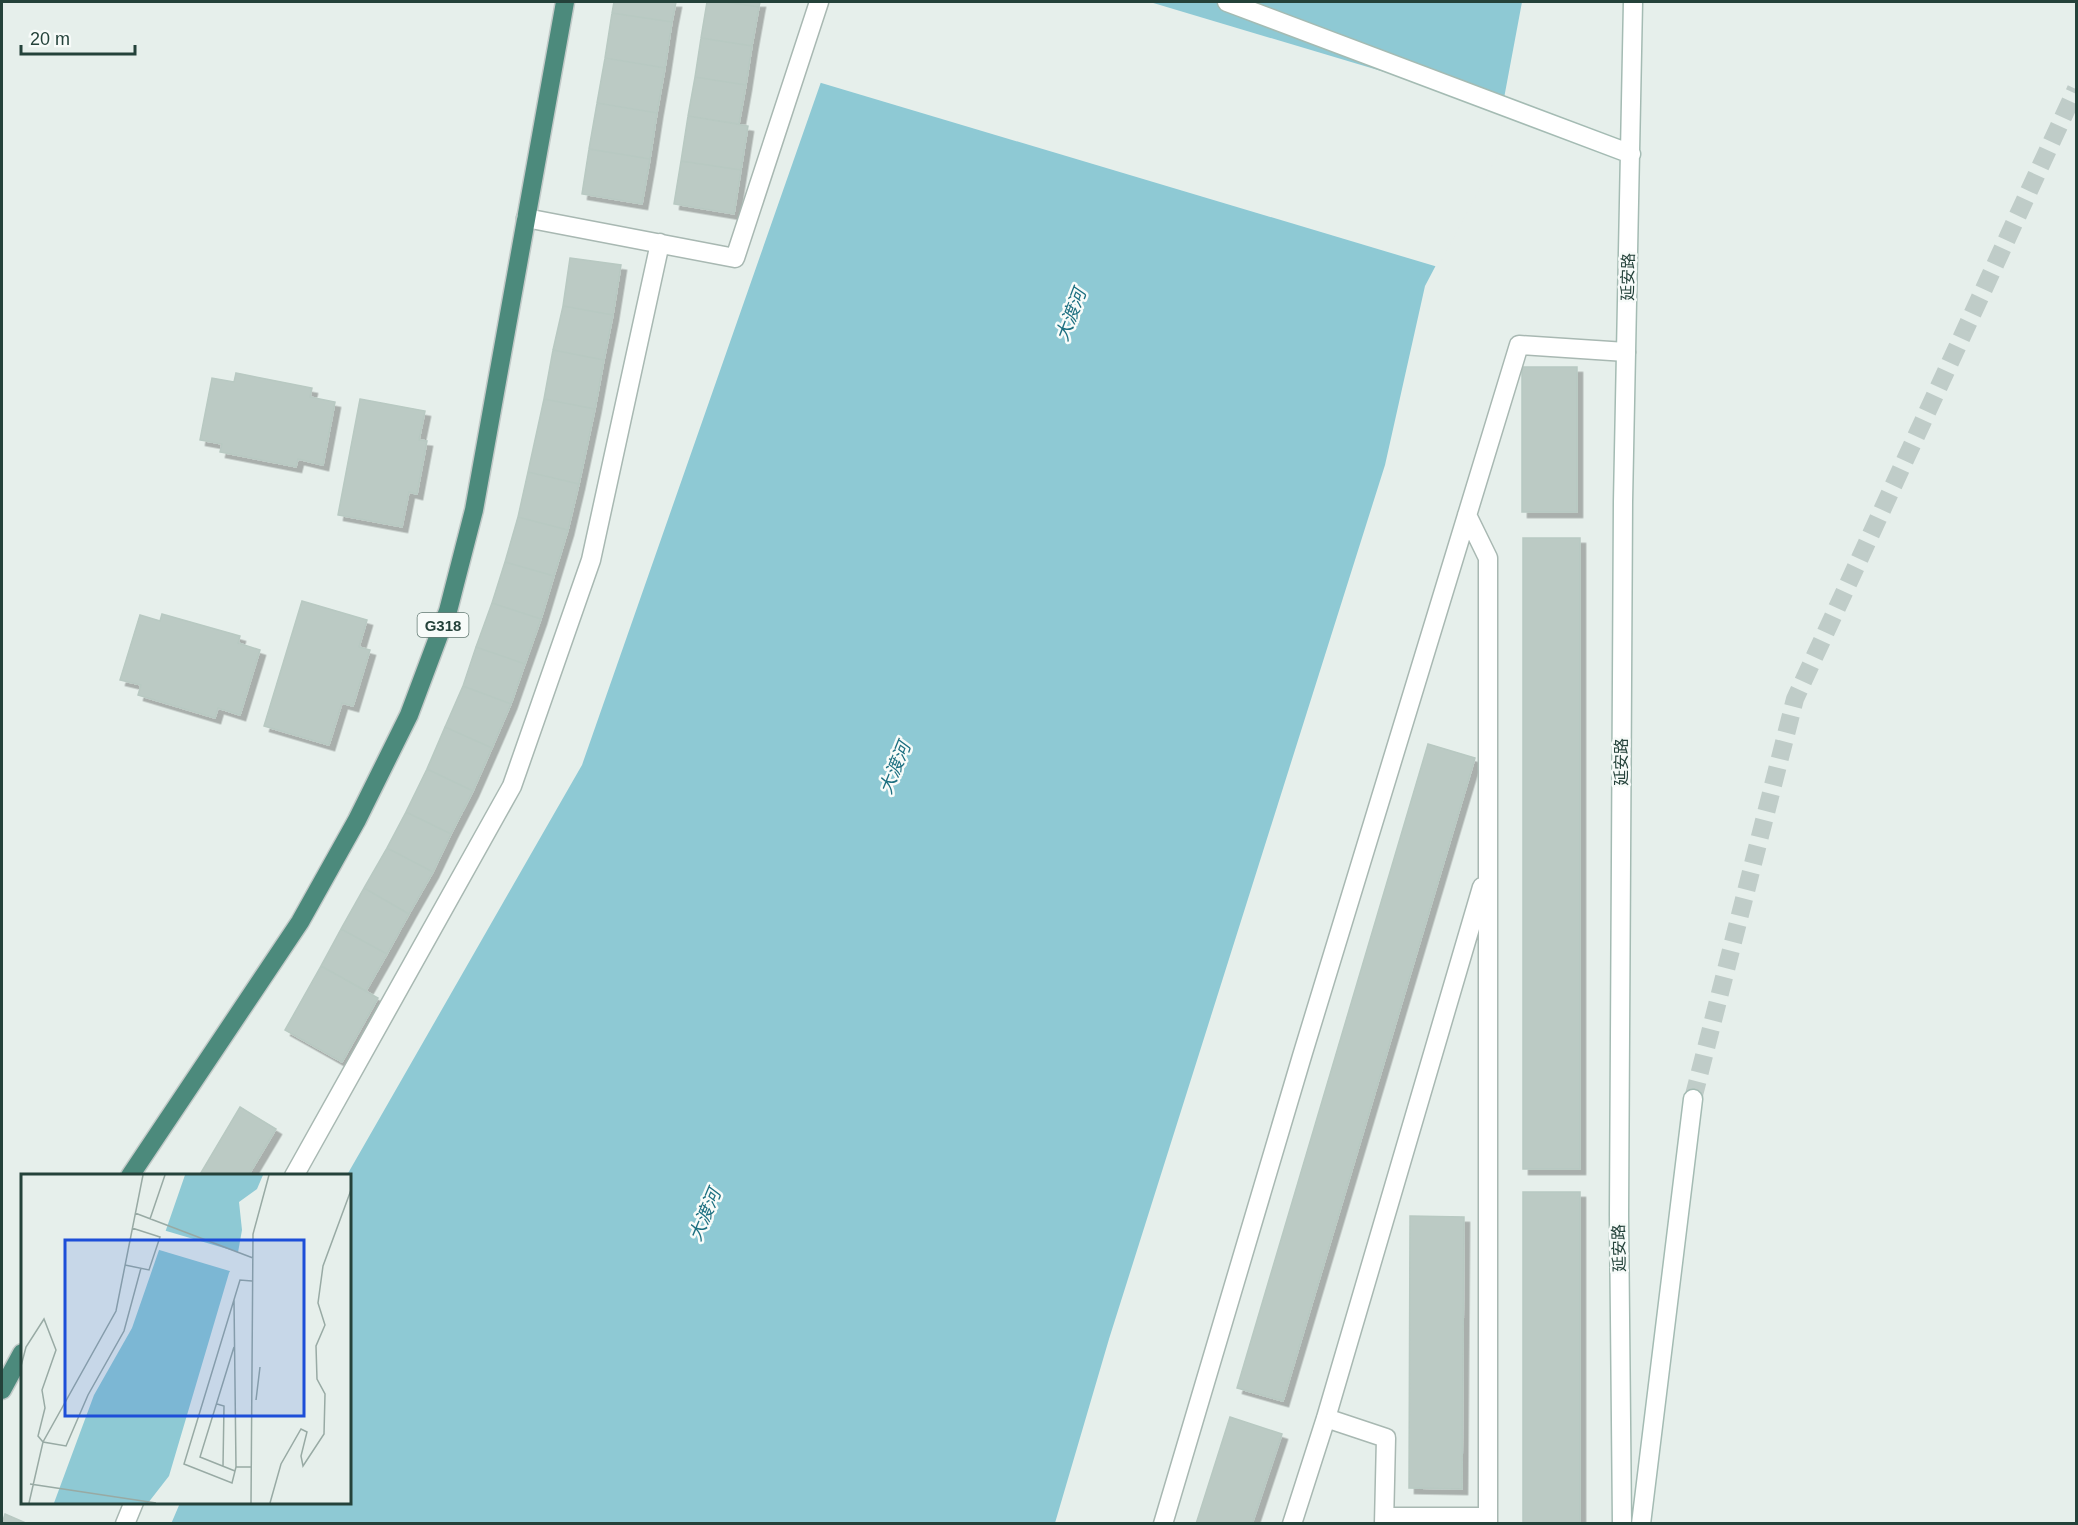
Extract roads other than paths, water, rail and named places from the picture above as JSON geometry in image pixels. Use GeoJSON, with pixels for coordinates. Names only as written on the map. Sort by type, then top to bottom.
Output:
{"type":"FeatureCollection","features":[{"type":"Feature","properties":{"kind":"highway","name":"G318"},"geometry":{"type":"LineString","coordinates":[[131,1174],[300,922],[357,820],[409,715],[448,611],[474,510],[565,2]]}},
{"type":"Feature","properties":{"kind":"highway"},"geometry":{"type":"LineString","coordinates":[[2,1390],[21,1355]]}},
{"type":"Feature","properties":{"kind":"main road"},"geometry":{"type":"LineString","coordinates":[[526,218],[735,258],[819,2]]}},
{"type":"Feature","properties":{"kind":"main road"},"geometry":{"type":"LineString","coordinates":[[1227,2],[1631,154]]}},
{"type":"Feature","properties":{"kind":"main road","name":"延安路"},"geometry":{"type":"LineString","coordinates":[[1622,1524],[1619,1203],[1623,502],[1633,2]]}},
{"type":"Feature","properties":{"kind":"main road"},"geometry":{"type":"LineString","coordinates":[[295,1174],[512,786],[591,560],[660,243]]}},
{"type":"Feature","properties":{"kind":"main road"},"geometry":{"type":"LineString","coordinates":[[1163,1524],[1302,1056],[1519,345],[1626,352]]}},
{"type":"Feature","properties":{"kind":"main road"},"geometry":{"type":"LineString","coordinates":[[1326,1418],[1386,1438],[1384,1520],[1488,1520],[1488,558],[1467,515]]}},
{"type":"Feature","properties":{"kind":"main road"},"geometry":{"type":"LineString","coordinates":[[1292,1524],[1326,1418],[1488,868]]}},
{"type":"Feature","properties":{"kind":"main road"},"geometry":{"type":"LineString","coordinates":[[1641,1524],[1693,1099]]}},
{"type":"Feature","properties":{"kind":"main road"},"geometry":{"type":"LineString","coordinates":[[125,1524],[134,1504]]}},
{"type":"Feature","properties":{"kind":"water","name":"大渡河"},"geometry":{"type":"Polygon","coordinates":[[[849,2],[1522,2],[1493,157],[1425,286],[1385,465],[1109,1339],[1055,1523],[171,1524],[180,1504],[351,1504],[351,1174],[348,1174],[582,765],[849,2]]]}},
{"type":"Feature","properties":{"kind":"tunnel"},"geometry":{"type":"LineString","coordinates":[[1693,1099],[1795,699],[2076,89]]}}]}
